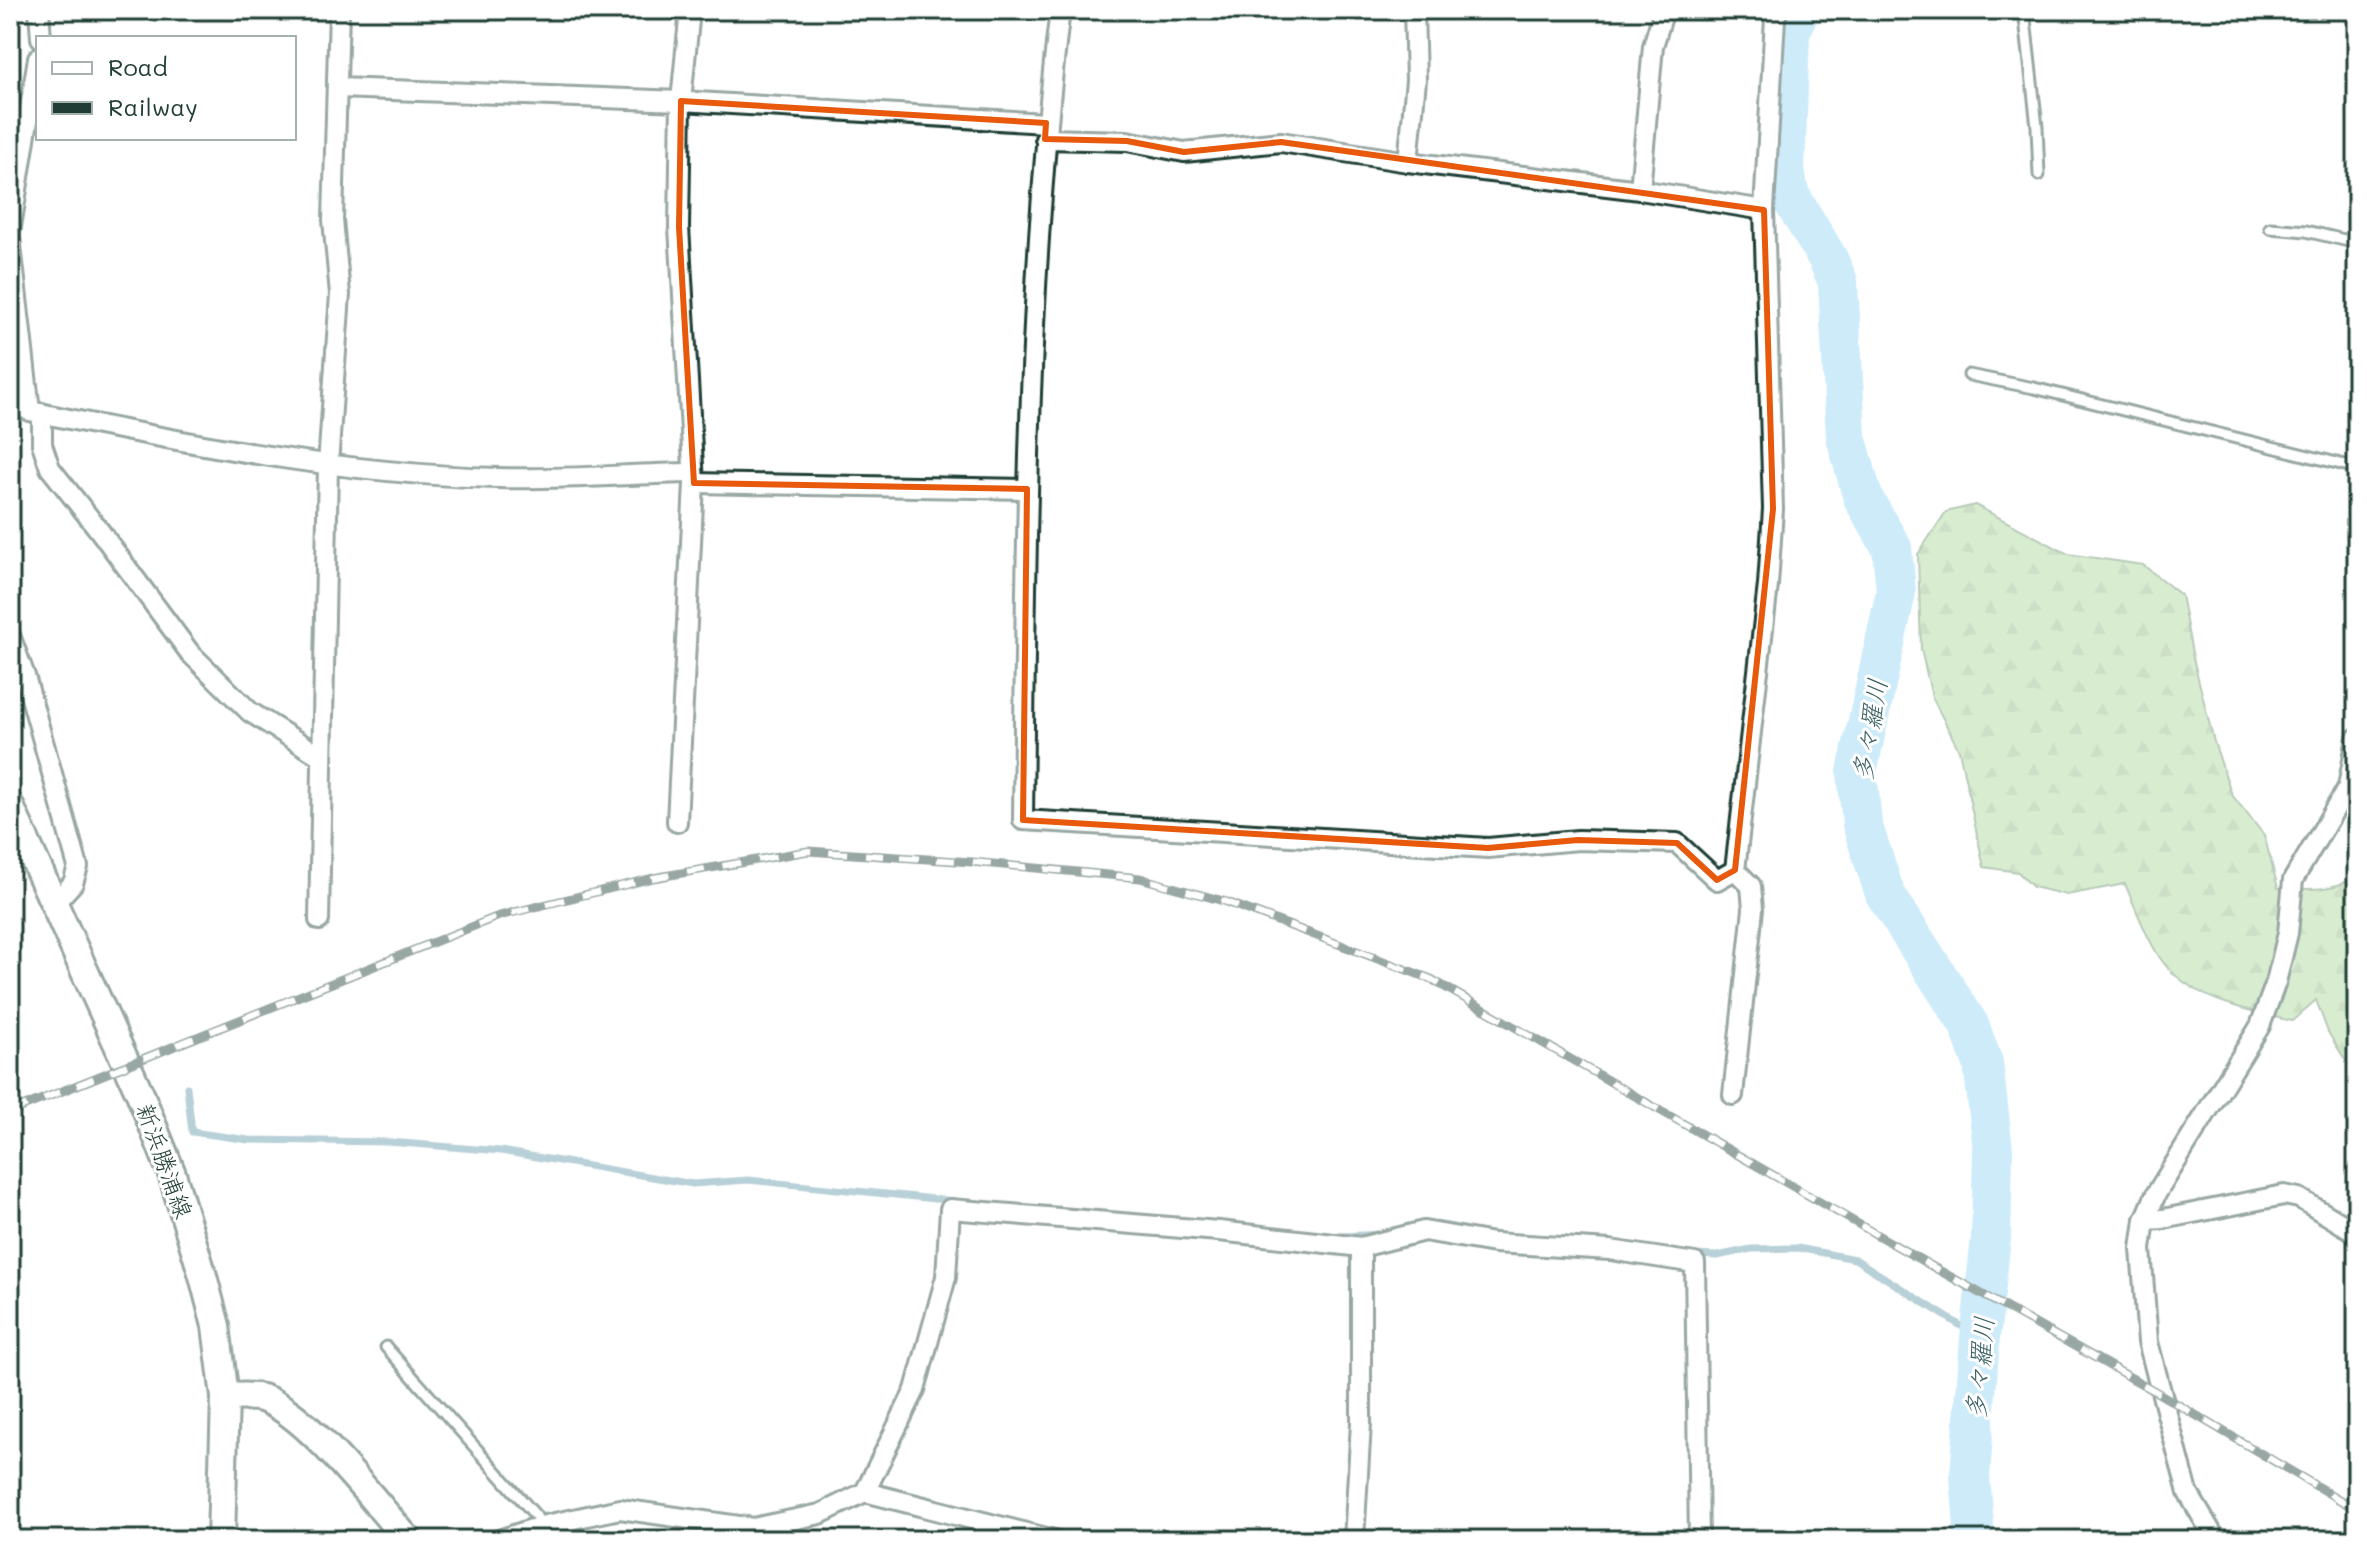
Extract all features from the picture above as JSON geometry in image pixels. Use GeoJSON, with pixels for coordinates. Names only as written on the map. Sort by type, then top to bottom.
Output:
{"type":"FeatureCollection","features":[{"type":"Feature","properties":{"kind":"main road","name":"新浜勝浦線"},"geometry":{"type":"LineString","coordinates":[[10,806],[141,1096],[172,1174],[216,1326],[225,1397],[221,1540]]}},
{"type":"Feature","properties":{"kind":"main road"},"geometry":{"type":"LineString","coordinates":[[225,1397],[260,1398],[285,1410],[321,1442],[408,1540]]}},
{"type":"Feature","properties":{"kind":"street"},"geometry":{"type":"LineString","coordinates":[[39,10],[41,36]]}},
{"type":"Feature","properties":{"kind":"street"},"geometry":{"type":"LineString","coordinates":[[319,920],[328,465],[340,294],[333,220],[339,10]]}},
{"type":"Feature","properties":{"kind":"street"},"geometry":{"type":"LineString","coordinates":[[677,822],[693,478],[679,227],[681,101],[690,10]]}},
{"type":"Feature","properties":{"kind":"street"},"geometry":{"type":"LineString","coordinates":[[1060,10],[1046,131],[1027,489],[1023,820],[1488,848],[1578,840],[1677,843],[1717,880],[1735,870]]}},
{"type":"Feature","properties":{"kind":"street"},"geometry":{"type":"LineString","coordinates":[[1408,162],[1416,80],[1414,10]]}},
{"type":"Feature","properties":{"kind":"street"},"geometry":{"type":"LineString","coordinates":[[1640,190],[1653,46],[1664,10]]}},
{"type":"Feature","properties":{"kind":"street"},"geometry":{"type":"LineString","coordinates":[[1735,870],[1768,585],[1773,509],[1764,210],[1775,18],[1778,10]]}},
{"type":"Feature","properties":{"kind":"street"},"geometry":{"type":"LineString","coordinates":[[36,71],[10,235],[36,412],[50,468],[190,653],[250,712],[322,757]]}},
{"type":"Feature","properties":{"kind":"street"},"geometry":{"type":"LineString","coordinates":[[338,88],[681,101],[1046,131],[1184,152],[1281,142],[1408,162],[1640,190],[1764,210]]}},
{"type":"Feature","properties":{"kind":"street"},"geometry":{"type":"LineString","coordinates":[[10,403],[36,412],[173,440],[328,465],[499,478],[693,478],[1027,489]]}},
{"type":"Feature","properties":{"kind":"street"},"geometry":{"type":"LineString","coordinates":[[10,635],[25,676],[78,867],[73,883],[55,903]]}},
{"type":"Feature","properties":{"kind":"street"},"geometry":{"type":"LineString","coordinates":[[2216,1540],[2188,1493],[2148,1342],[2141,1249],[2145,1220],[2156,1194],[2260,1026],[2276,982],[2288,933],[2293,880],[2348,787],[2357,738]]}},
{"type":"Feature","properties":{"kind":"street"},"geometry":{"type":"LineString","coordinates":[[1733,1095],[1753,909],[1751,886],[1735,870]]}},
{"type":"Feature","properties":{"kind":"street"},"geometry":{"type":"LineString","coordinates":[[2145,1220],[2284,1195],[2299,1198],[2357,1233]]}},
{"type":"Feature","properties":{"kind":"street"},"geometry":{"type":"LineString","coordinates":[[499,1540],[541,1526],[620,1509],[757,1534],[820,1514],[865,1492],[915,1390],[946,1277],[950,1209],[1219,1231],[1361,1247],[1424,1231],[1494,1243],[1610,1250],[1695,1263],[1699,1540]]}},
{"type":"Feature","properties":{"kind":"street"},"geometry":{"type":"LineString","coordinates":[[1354,1540],[1361,1423],[1361,1247]]}},
{"type":"Feature","properties":{"kind":"street"},"geometry":{"type":"LineString","coordinates":[[865,1492],[1054,1540]]}},
{"type":"Feature","properties":{"kind":"lane"},"geometry":{"type":"LineString","coordinates":[[2024,10],[2039,175]]}},
{"type":"Feature","properties":{"kind":"lane"},"geometry":{"type":"LineString","coordinates":[[2270,228],[2306,231],[2357,243]]}},
{"type":"Feature","properties":{"kind":"lane"},"geometry":{"type":"LineString","coordinates":[[1969,375],[2034,388],[2357,468]]}},
{"type":"Feature","properties":{"kind":"lane"},"geometry":{"type":"LineString","coordinates":[[386,1347],[536,1516],[541,1526]]}},
{"type":"Feature","properties":{"kind":"highlighted area"},"geometry":{"type":"Polygon","coordinates":[[[681,101],[1046,123],[1045,139],[1127,141],[1184,152],[1281,142],[1764,210],[1773,509],[1735,870],[1717,880],[1677,843],[1578,840],[1488,848],[1023,820],[1027,489],[694,483],[679,227],[681,101]]]}},
{"type":"Feature","properties":{"kind":"green space"},"geometry":{"type":"Polygon","coordinates":[[[1975,505],[2068,554],[2143,565],[2181,595],[2214,742],[2232,795],[2264,835],[2278,888],[2331,887],[2357,873],[2357,1079],[2328,1032],[2316,1000],[2292,1021],[2219,1001],[2186,984],[2160,958],[2125,884],[2067,895],[2033,887],[2018,872],[1984,867],[1959,750],[1932,697],[1921,649],[1918,554],[1946,512],[1975,505]]]}},
{"type":"Feature","properties":{"kind":"waterway","name":"多々羅川"},"geometry":{"type":"LineString","coordinates":[[1800,10],[1790,33],[1785,170],[1789,194],[1828,259],[1838,282],[1846,437],[1863,498],[1892,548],[1896,592],[1857,772],[1862,824],[1885,894],[1969,1025],[1983,1063],[1993,1150],[1991,1238],[1970,1476],[1975,1540]]}},
{"type":"Feature","properties":{"kind":"waterway"},"geometry":{"type":"LineString","coordinates":[[187,1087],[192,1132],[249,1140],[389,1142],[501,1151],[693,1184],[748,1180],[955,1201]]}},
{"type":"Feature","properties":{"kind":"waterway"},"geometry":{"type":"LineString","coordinates":[[1436,1224],[1464,1229]]}},
{"type":"Feature","properties":{"kind":"waterway"},"geometry":{"type":"LineString","coordinates":[[1342,1236],[1382,1234]]}},
{"type":"Feature","properties":{"kind":"waterway"},"geometry":{"type":"LineString","coordinates":[[1694,1255],[1717,1256],[1751,1249],[1798,1248],[1855,1259],[1980,1338]]}},
{"type":"Feature","properties":{"kind":"railway"},"geometry":{"type":"LineString","coordinates":[[10,1112],[499,916],[653,878],[808,851],[1140,878],[1227,902],[1431,979],[2160,1394],[2357,1510]]}}]}
